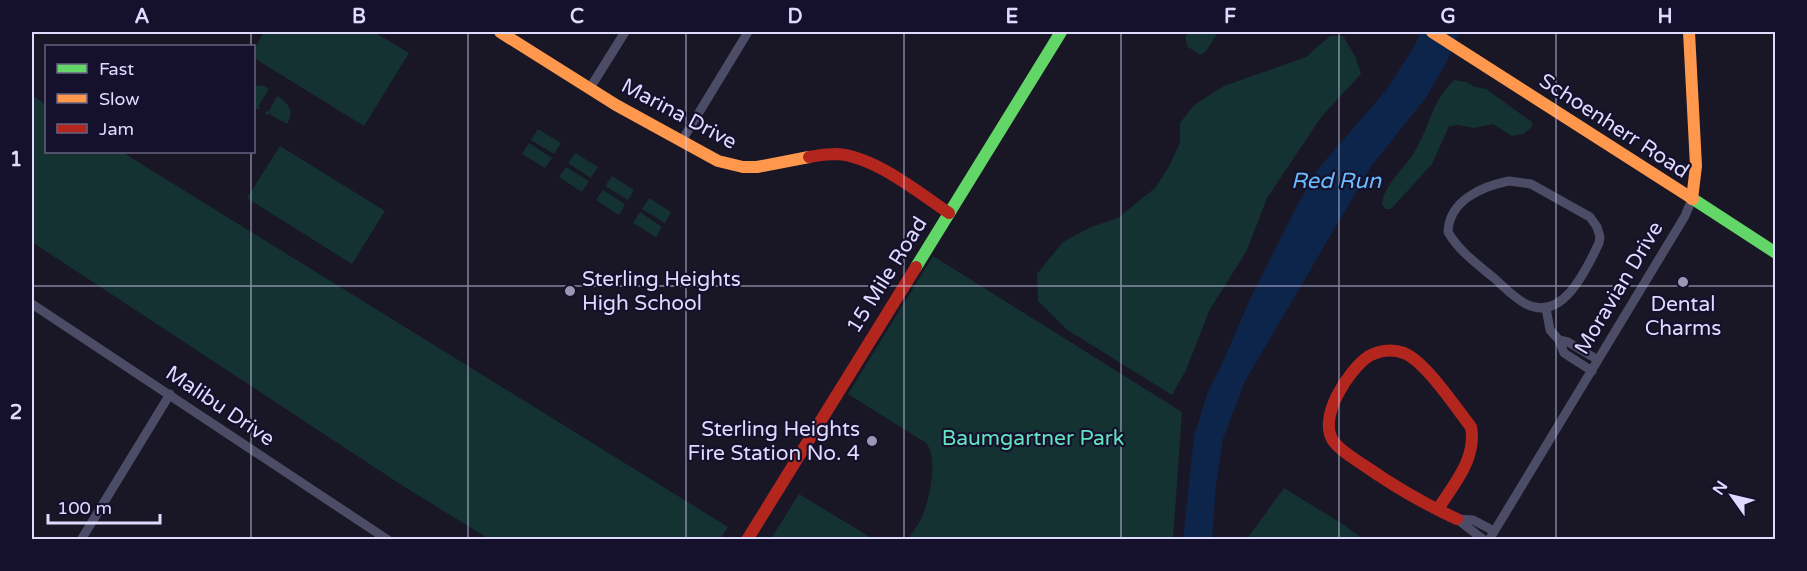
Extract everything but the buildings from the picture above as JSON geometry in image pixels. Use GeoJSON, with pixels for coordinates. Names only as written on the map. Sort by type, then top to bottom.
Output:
{"type":"FeatureCollection","features":[{"type":"Feature","properties":{"kind":"street","name":"Marina Drive"},"geometry":{"type":"LineString","coordinates":[[502,32],[681,142],[717,161],[738,167],[754,168],[775,166],[825,154],[845,154],[858,158],[949,213]]}},
{"type":"Feature","properties":{"kind":"street"},"geometry":{"type":"LineString","coordinates":[[590,87],[625,32]]}},
{"type":"Feature","properties":{"kind":"street"},"geometry":{"type":"LineString","coordinates":[[681,142],[748,32]]}},
{"type":"Feature","properties":{"kind":"street","name":"15 Mile Road"},"geometry":{"type":"LineString","coordinates":[[747,540],[1061,32]]}},
{"type":"Feature","properties":{"kind":"street","name":"Schoenherr Road"},"geometry":{"type":"LineString","coordinates":[[1432,32],[1776,253]]}},
{"type":"Feature","properties":{"kind":"street","name":"Moravian Drive"},"geometry":{"type":"LineString","coordinates":[[1491,536],[1685,216],[1692,199],[1696,166],[1689,32]]}},
{"type":"Feature","properties":{"kind":"street"},"geometry":{"type":"LineString","coordinates":[[1509,181],[1531,184],[1563,201],[1595,223],[1600,237],[1599,243],[1564,300],[1546,308],[1525,303],[1454,243],[1448,232],[1451,216],[1478,190],[1509,181]]}},
{"type":"Feature","properties":{"kind":"street","name":"Malibu Drive"},"geometry":{"type":"LineString","coordinates":[[32,304],[388,540]]}},
{"type":"Feature","properties":{"kind":"street"},"geometry":{"type":"LineString","coordinates":[[1546,308],[1550,330],[1559,340],[1564,353],[1592,371]]}},
{"type":"Feature","properties":{"kind":"street"},"geometry":{"type":"LineString","coordinates":[[1559,340],[1568,342],[1598,360]]}},
{"type":"Feature","properties":{"kind":"street"},"geometry":{"type":"LineString","coordinates":[[1438,509],[1472,453],[1474,441],[1471,427],[1417,360],[1392,350],[1366,357],[1352,370],[1330,412],[1329,427],[1334,441],[1350,456],[1438,509],[1457,519],[1484,540]]}},
{"type":"Feature","properties":{"kind":"street"},"geometry":{"type":"LineString","coordinates":[[81,540],[170,394]]}},
{"type":"Feature","properties":{"kind":"street"},"geometry":{"type":"LineString","coordinates":[[1457,519],[1473,520],[1491,536]]}},
{"type":"Feature","properties":{"kind":"green space"},"geometry":{"type":"Polygon","coordinates":[[[264,32],[374,32],[409,53],[364,126],[255,59],[255,47],[264,32]]]}},
{"type":"Feature","properties":{"kind":"green space"},"geometry":{"type":"Polygon","coordinates":[[[1189,32],[1218,32],[1201,55],[1188,47],[1185,37],[1189,32]]]}},
{"type":"Feature","properties":{"kind":"green space"},"geometry":{"type":"Polygon","coordinates":[[[1330,36],[1343,36],[1356,58],[1361,74],[1322,116],[1267,198],[1247,250],[1209,311],[1186,370],[1172,395],[1066,329],[1038,301],[1037,274],[1063,242],[1091,227],[1118,218],[1155,188],[1180,143],[1180,123],[1194,105],[1224,86],[1306,57],[1330,36]]]}},
{"type":"Feature","properties":{"kind":"green space"},"geometry":{"type":"Polygon","coordinates":[[[1454,80],[1486,89],[1532,122],[1532,127],[1523,134],[1512,136],[1493,124],[1474,128],[1449,126],[1432,164],[1391,209],[1386,209],[1382,204],[1387,189],[1412,156],[1440,97],[1454,80]]]}},
{"type":"Feature","properties":{"kind":"green space"},"geometry":{"type":"Polygon","coordinates":[[[255,85],[264,86],[269,89],[259,105],[260,109],[257,109],[255,85]]]}},
{"type":"Feature","properties":{"kind":"green space"},"geometry":{"type":"Polygon","coordinates":[[[32,95],[45,104],[45,153],[124,153],[728,527],[720,539],[489,539],[400,484],[32,242],[32,95]]]}},
{"type":"Feature","properties":{"kind":"green space"},"geometry":{"type":"Polygon","coordinates":[[[277,96],[285,102],[291,112],[287,124],[269,114],[266,115],[265,112],[269,111],[277,96]]]}},
{"type":"Feature","properties":{"kind":"green space"},"geometry":{"type":"Polygon","coordinates":[[[538,129],[561,143],[554,154],[531,140],[538,129]]]}},
{"type":"Feature","properties":{"kind":"green space"},"geometry":{"type":"Polygon","coordinates":[[[529,143],[552,158],[545,168],[522,154],[529,143]]]}},
{"type":"Feature","properties":{"kind":"green space"},"geometry":{"type":"Polygon","coordinates":[[[280,146],[385,211],[352,264],[247,198],[280,146]]]}},
{"type":"Feature","properties":{"kind":"green space"},"geometry":{"type":"Polygon","coordinates":[[[575,153],[598,167],[591,178],[568,163],[575,153]]]}},
{"type":"Feature","properties":{"kind":"green space"},"geometry":{"type":"Polygon","coordinates":[[[566,167],[589,181],[582,192],[559,177],[566,167]]]}},
{"type":"Feature","properties":{"kind":"green space"},"geometry":{"type":"Polygon","coordinates":[[[612,176],[634,190],[628,200],[605,186],[612,176]]]}},
{"type":"Feature","properties":{"kind":"green space"},"geometry":{"type":"Polygon","coordinates":[[[603,190],[625,204],[619,215],[596,200],[603,190]]]}},
{"type":"Feature","properties":{"kind":"green space"},"geometry":{"type":"Polygon","coordinates":[[[649,198],[671,212],[665,223],[642,209],[649,198]]]}},
{"type":"Feature","properties":{"kind":"green space"},"geometry":{"type":"Polygon","coordinates":[[[640,212],[662,227],[656,237],[633,223],[640,212]]]}},
{"type":"Feature","properties":{"kind":"green space","name":"Baumgartner Park"},"geometry":{"type":"Polygon","coordinates":[[[933,256],[1182,412],[1173,539],[908,539],[920,522],[927,502],[932,469],[930,450],[926,443],[848,394],[933,256]]]}},
{"type":"Feature","properties":{"kind":"green space"},"geometry":{"type":"Polygon","coordinates":[[[1284,488],[1344,525],[1363,539],[1247,539],[1284,488]]]}},
{"type":"Feature","properties":{"kind":"green space"},"geometry":{"type":"Polygon","coordinates":[[[799,494],[873,539],[771,539],[799,494]]]}},
{"type":"Feature","properties":{"kind":"water","name":"Red Run"},"geometry":{"type":"Polygon","coordinates":[[[1420,32],[1460,32],[1427,96],[1372,165],[1245,381],[1223,439],[1216,485],[1212,539],[1183,540],[1194,436],[1208,392],[1250,299],[1318,169],[1388,88],[1415,45],[1420,32]]]}},
{"type":"Feature","properties":{"kind":"traffic: fast"},"geometry":{"type":"LineString","coordinates":[[916,267],[1061,32]]}},
{"type":"Feature","properties":{"kind":"traffic: fast"},"geometry":{"type":"LineString","coordinates":[[1693,199],[1776,253]]}},
{"type":"Feature","properties":{"kind":"traffic: slow"},"geometry":{"type":"LineString","coordinates":[[500,32],[616,105],[718,161],[743,167],[757,167],[809,157]]}},
{"type":"Feature","properties":{"kind":"traffic: slow"},"geometry":{"type":"LineString","coordinates":[[1432,32],[1693,199]]}},
{"type":"Feature","properties":{"kind":"traffic: slow"},"geometry":{"type":"LineString","coordinates":[[1689,32],[1696,166],[1692,199]]}},
{"type":"Feature","properties":{"kind":"traffic: jam"},"geometry":{"type":"LineString","coordinates":[[809,157],[837,154],[866,161],[896,177],[949,213]]}},
{"type":"Feature","properties":{"kind":"traffic: jam"},"geometry":{"type":"LineString","coordinates":[[747,540],[916,267]]}},
{"type":"Feature","properties":{"kind":"traffic: jam"},"geometry":{"type":"LineString","coordinates":[[1438,509],[1463,470],[1471,449],[1471,427],[1431,375],[1413,358],[1395,351],[1373,354],[1361,362],[1337,395],[1329,421],[1334,442],[1347,454],[1397,487],[1432,507],[1457,519]]}},
{"type":"Feature","properties":{"kind":"place","name":"Dental Charms"},"geometry":{"type":"Point","coordinates":[1683,282]}},
{"type":"Feature","properties":{"kind":"place","name":"Sterling Heights High School"},"geometry":{"type":"Point","coordinates":[570,291]}},
{"type":"Feature","properties":{"kind":"place","name":"Sterling Heights Fire Station No. 4"},"geometry":{"type":"Point","coordinates":[872,441]}}]}
